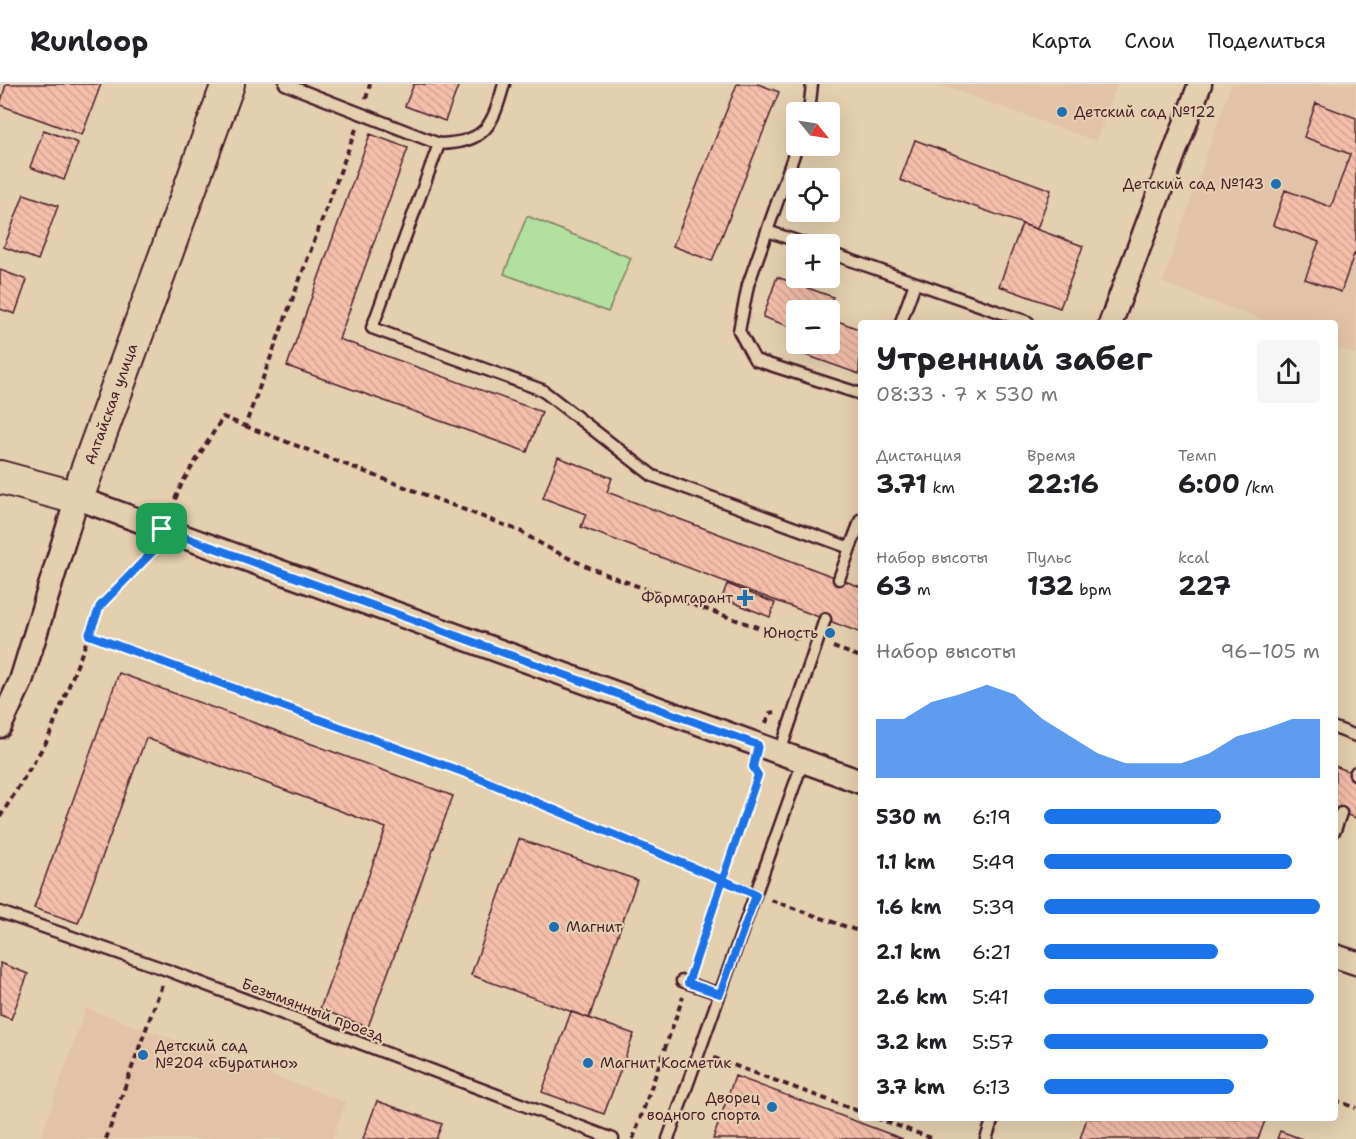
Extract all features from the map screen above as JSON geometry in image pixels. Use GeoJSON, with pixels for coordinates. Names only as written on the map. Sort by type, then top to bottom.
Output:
{"type":"FeatureCollection","features":[{"type":"Feature","properties":{"kind":"main road","name":"Алтайская улица"},"geometry":{"type":"LineString","coordinates":[[76,498],[228,84]]}},
{"type":"Feature","properties":{"kind":"main road"},"geometry":{"type":"LineString","coordinates":[[0,477],[76,498]]}},
{"type":"Feature","properties":{"kind":"street"},"geometry":{"type":"LineString","coordinates":[[1112,320],[1200,84]]}},
{"type":"Feature","properties":{"kind":"street"},"geometry":{"type":"LineString","coordinates":[[76,498],[858,781]]}},
{"type":"Feature","properties":{"kind":"street","name":"Алтайская улица"},"geometry":{"type":"LineString","coordinates":[[0,726],[21,681],[76,498]]}},
{"type":"Feature","properties":{"kind":"street"},"geometry":{"type":"LineString","coordinates":[[1338,957],[1356,963]]}},
{"type":"Feature","properties":{"kind":"lane"},"geometry":{"type":"LineString","coordinates":[[285,84],[438,144],[463,143],[482,134],[497,110],[504,84]]}},
{"type":"Feature","properties":{"kind":"lane"},"geometry":{"type":"LineString","coordinates":[[812,84],[812,102]]}},
{"type":"Feature","properties":{"kind":"lane"},"geometry":{"type":"LineString","coordinates":[[438,144],[372,328],[542,390],[653,476],[850,548]]}},
{"type":"Feature","properties":{"kind":"lane"},"geometry":{"type":"LineString","coordinates":[[793,156],[748,285],[739,331],[755,360],[858,393]]}},
{"type":"Feature","properties":{"kind":"lane"},"geometry":{"type":"LineString","coordinates":[[767,231],[786,237]]}},
{"type":"Feature","properties":{"kind":"lane"},"geometry":{"type":"LineString","coordinates":[[840,257],[1023,320]]}},
{"type":"Feature","properties":{"kind":"lane"},"geometry":{"type":"LineString","coordinates":[[902,320],[915,283]]}},
{"type":"Feature","properties":{"kind":"lane"},"geometry":{"type":"LineString","coordinates":[[839,579],[858,527]]}},
{"type":"Feature","properties":{"kind":"lane"},"geometry":{"type":"LineString","coordinates":[[780,752],[825,619]]}},
{"type":"Feature","properties":{"kind":"lane"},"geometry":{"type":"LineString","coordinates":[[1338,729],[1356,736]]}},
{"type":"Feature","properties":{"kind":"lane"},"geometry":{"type":"LineString","coordinates":[[668,1139],[803,761]]}},
{"type":"Feature","properties":{"kind":"lane"},"geometry":{"type":"LineString","coordinates":[[1338,822],[1341,813]]}},
{"type":"Feature","properties":{"kind":"lane","name":"Безымянный проезд"},"geometry":{"type":"LineString","coordinates":[[0,912],[167,970],[613,1139]]}},
{"type":"Feature","properties":{"kind":"lane"},"geometry":{"type":"LineString","coordinates":[[685,982],[720,994]]}},
{"type":"Feature","properties":{"kind":"lane"},"geometry":{"type":"LineString","coordinates":[[986,1139],[992,1121]]}},
{"type":"Feature","properties":{"kind":"path"},"geometry":{"type":"LineString","coordinates":[[245,426],[362,114],[370,84]]}},
{"type":"Feature","properties":{"kind":"path"},"geometry":{"type":"LineString","coordinates":[[0,817],[48,739],[100,606],[158,546],[162,529],[182,483],[223,417],[520,531],[553,553],[643,588],[779,635],[807,639],[803,650]]}},
{"type":"Feature","properties":{"kind":"path"},"geometry":{"type":"LineString","coordinates":[[89,635],[471,775],[756,895],[858,931]]}},
{"type":"Feature","properties":{"kind":"path"},"geometry":{"type":"LineString","coordinates":[[633,1139],[685,982],[723,880],[758,775],[753,767],[758,745],[770,713],[780,712]]}},
{"type":"Feature","properties":{"kind":"path"},"geometry":{"type":"LineString","coordinates":[[106,1139],[167,970]]}},
{"type":"Feature","properties":{"kind":"path"},"geometry":{"type":"LineString","coordinates":[[700,1053],[858,1111]]}},
{"type":"Feature","properties":{"kind":"path"},"geometry":{"type":"LineString","coordinates":[[1338,1101],[1356,1108]]}},
{"type":"Feature","properties":{"kind":"path"},"geometry":{"type":"LineString","coordinates":[[884,1121],[934,1139]]}},
{"type":"Feature","properties":{"kind":"shaded area","name":"Детский сад №122"},"geometry":{"type":"Polygon","coordinates":[[[937,84],[1117,84],[1096,141],[937,84]]]}},
{"type":"Feature","properties":{"kind":"shaded area","name":"Детский сад №143"},"geometry":{"type":"Polygon","coordinates":[[[1231,84],[1356,84],[1356,354],[1338,348],[1338,320],[1264,320],[1162,283],[1231,84]]]}},
{"type":"Feature","properties":{"kind":"shaded area","name":"Детский сад №204 «Буратино»"},"geometry":{"type":"Polygon","coordinates":[[[86,1008],[346,1102],[332,1139],[40,1139],[86,1008]]]}},
{"type":"Feature","properties":{"kind":"green space"},"geometry":{"type":"Polygon","coordinates":[[[527,216],[631,258],[608,312],[504,274],[527,216]]]}},
{"type":"Feature","properties":{"kind":"building"},"geometry":{"type":"Polygon","coordinates":[[[6,84],[101,84],[82,135],[0,105],[6,84]]]}},
{"type":"Feature","properties":{"kind":"building"},"geometry":{"type":"Polygon","coordinates":[[[414,84],[459,84],[445,121],[405,106],[414,84]]]}},
{"type":"Feature","properties":{"kind":"building"},"geometry":{"type":"Polygon","coordinates":[[[737,84],[758,84],[779,92],[712,261],[673,246],[737,84]]]}},
{"type":"Feature","properties":{"kind":"building"},"geometry":{"type":"Polygon","coordinates":[[[1316,103],[1356,118],[1356,255],[1354,254],[1341,292],[1305,279],[1319,242],[1273,225],[1285,190],[1331,207],[1350,154],[1304,137],[1316,103]]]}},
{"type":"Feature","properties":{"kind":"building"},"geometry":{"type":"Polygon","coordinates":[[[44,130],[78,143],[64,180],[30,167],[44,130]]]}},
{"type":"Feature","properties":{"kind":"building"},"geometry":{"type":"Polygon","coordinates":[[[370,134],[408,148],[339,339],[542,412],[527,452],[287,366],[370,134]]]}},
{"type":"Feature","properties":{"kind":"building"},"geometry":{"type":"Polygon","coordinates":[[[915,140],[1051,190],[1037,229],[900,180],[915,140]]]}},
{"type":"Feature","properties":{"kind":"building"},"geometry":{"type":"Polygon","coordinates":[[[24,194],[58,206],[38,260],[4,247],[24,194]]]}},
{"type":"Feature","properties":{"kind":"building"},"geometry":{"type":"Polygon","coordinates":[[[1022,224],[1083,246],[1060,308],[999,286],[1022,224]]]}},
{"type":"Feature","properties":{"kind":"building"},"geometry":{"type":"Polygon","coordinates":[[[0,270],[27,280],[15,314],[0,309],[0,270]]]}},
{"type":"Feature","properties":{"kind":"building"},"geometry":{"type":"Polygon","coordinates":[[[777,277],[786,280],[786,288],[808,288],[833,297],[832,300],[786,300],[786,325],[763,317],[777,277]]]}},
{"type":"Feature","properties":{"kind":"building"},"geometry":{"type":"Polygon","coordinates":[[[840,322],[858,329],[858,374],[803,354],[840,354],[840,322]]]}},
{"type":"Feature","properties":{"kind":"building"},"geometry":{"type":"Polygon","coordinates":[[[558,457],[612,478],[607,492],[858,586],[858,632],[581,527],[586,514],[543,498],[558,457]]]}},
{"type":"Feature","properties":{"kind":"building"},"geometry":{"type":"Polygon","coordinates":[[[727,584],[775,603],[770,617],[722,598],[727,584]]]}},
{"type":"Feature","properties":{"kind":"building"},"geometry":{"type":"Polygon","coordinates":[[[119,673],[453,796],[368,1027],[320,1009],[386,828],[146,738],[78,923],[34,908],[119,673]]]}},
{"type":"Feature","properties":{"kind":"building"},"geometry":{"type":"Polygon","coordinates":[[[1338,767],[1356,774],[1356,818],[1338,812],[1338,767]]]}},
{"type":"Feature","properties":{"kind":"building","name":"Магнит"},"geometry":{"type":"Polygon","coordinates":[[[519,839],[637,880],[589,1018],[471,975],[519,839]]]}},
{"type":"Feature","properties":{"kind":"building"},"geometry":{"type":"Polygon","coordinates":[[[0,963],[28,974],[11,1019],[0,1015],[0,963]]]}},
{"type":"Feature","properties":{"kind":"building","name":"Магнит Косметик"},"geometry":{"type":"Polygon","coordinates":[[[571,1012],[634,1034],[604,1114],[542,1092],[571,1012]]]}},
{"type":"Feature","properties":{"kind":"building","name":"Дворец водного спорта"},"geometry":{"type":"Polygon","coordinates":[[[735,1076],[903,1139],[713,1139],[735,1076]]]}},
{"type":"Feature","properties":{"kind":"building"},"geometry":{"type":"Polygon","coordinates":[[[377,1101],[442,1124],[436,1139],[363,1139],[377,1101]]]}},
{"type":"Feature","properties":{"kind":"building"},"geometry":{"type":"Polygon","coordinates":[[[1086,1121],[1265,1121],[1258,1139],[1080,1139],[1086,1121]]]}},
{"type":"Feature","properties":{"kind":"building"},"geometry":{"type":"Polygon","coordinates":[[[1280,1131],[1302,1139],[1277,1139],[1280,1131]]]}},
{"type":"Feature","properties":{"kind":"place","name":"Детский сад №122"},"geometry":{"type":"Point","coordinates":[1062,112]}},
{"type":"Feature","properties":{"kind":"place","name":"Детский сад №143"},"geometry":{"type":"Point","coordinates":[1276,184]}},
{"type":"Feature","properties":{"kind":"place","name":"Фармгарант"},"geometry":{"type":"Point","coordinates":[745,598]}},
{"type":"Feature","properties":{"kind":"place","name":"Юность"},"geometry":{"type":"Point","coordinates":[830,633]}},
{"type":"Feature","properties":{"kind":"place","name":"Магнит"},"geometry":{"type":"Point","coordinates":[554,927]}},
{"type":"Feature","properties":{"kind":"place","name":"Детский сад №204 «Буратино»"},"geometry":{"type":"Point","coordinates":[143,1055]}},
{"type":"Feature","properties":{"kind":"place","name":"Магнит Косметик"},"geometry":{"type":"Point","coordinates":[588,1063]}},
{"type":"Feature","properties":{"kind":"place","name":"Дворец водного спорта"},"geometry":{"type":"Point","coordinates":[772,1107]}},
{"type":"Feature","properties":{"kind":"route"},"geometry":{"type":"LineString","coordinates":[[162,529],[158,546],[100,606],[89,635],[471,775],[723,880],[756,895],[720,994],[688,983],[723,880],[758,775],[753,767],[758,745],[162,529]]}}]}
